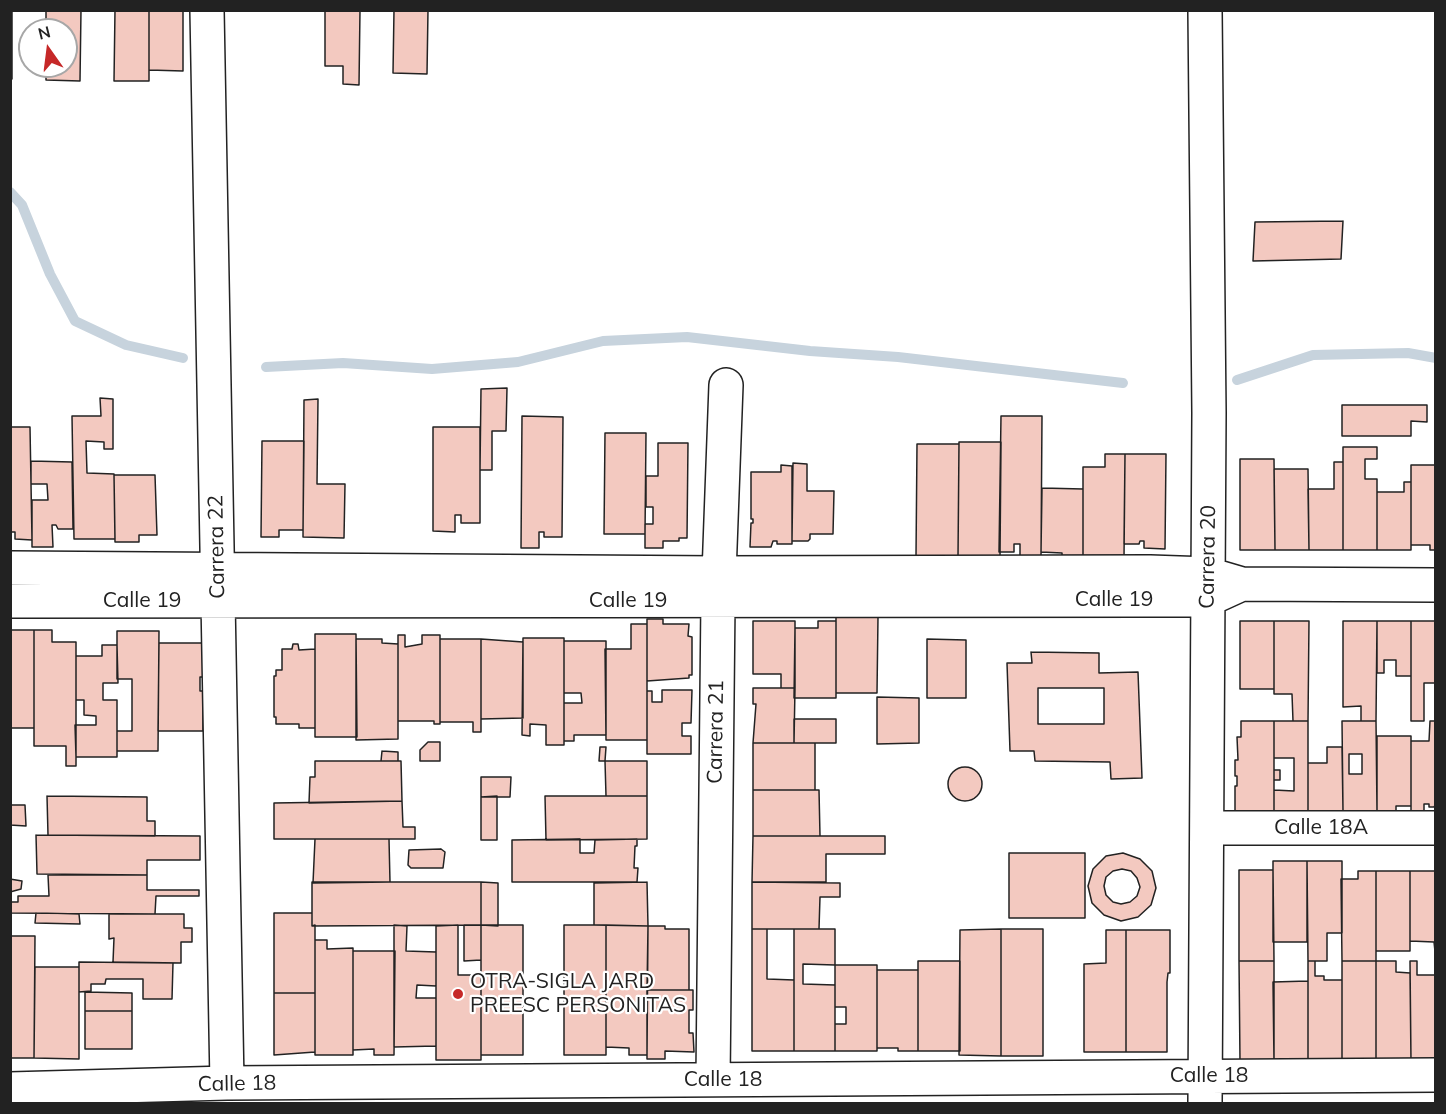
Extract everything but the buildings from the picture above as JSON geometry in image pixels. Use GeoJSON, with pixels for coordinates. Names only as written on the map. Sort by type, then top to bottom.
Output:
{"type":"FeatureCollection","features":[{"type":"Feature","properties":{"kind":"street","name":"Carrera 22"},"geometry":{"type":"LineString","coordinates":[[207,10],[227,1083]]}},
{"type":"Feature","properties":{"kind":"street","name":"Carrera 20"},"geometry":{"type":"LineString","coordinates":[[1205,10],[1209,413],[1205,1090]]}},
{"type":"Feature","properties":{"kind":"street","name":"Carrera 21"},"geometry":{"type":"LineString","coordinates":[[713,1080],[718,587],[726,385]]}},
{"type":"Feature","properties":{"kind":"street","name":"Calle 19"},"geometry":{"type":"LineString","coordinates":[[10,568],[218,569],[718,587]]}},
{"type":"Feature","properties":{"kind":"street","name":"Calle 19"},"geometry":{"type":"LineString","coordinates":[[10,601],[218,602],[718,587],[1436,585]]}},
{"type":"Feature","properties":{"kind":"street","name":"Calle 18A"},"geometry":{"type":"LineString","coordinates":[[1207,828],[1436,828]]}},
{"type":"Feature","properties":{"kind":"street","name":"Calle 18"},"geometry":{"type":"LineString","coordinates":[[10,1089],[227,1083],[713,1080],[1205,1090],[1436,1075]]}},
{"type":"Feature","properties":{"kind":"waterway"},"geometry":{"type":"LineString","coordinates":[[10,192],[22,205],[50,274],[75,321],[126,345],[183,358]]}},
{"type":"Feature","properties":{"kind":"waterway"},"geometry":{"type":"LineString","coordinates":[[266,367],[343,363],[432,369],[518,362],[603,341],[687,337],[810,351],[898,357],[1123,383]]}},
{"type":"Feature","properties":{"kind":"waterway"},"geometry":{"type":"LineString","coordinates":[[1237,380],[1313,355],[1408,353],[1436,358]]}},
{"type":"Feature","properties":{"kind":"place","name":"OTRA-SIGLA JARD PREESC PERSONITAS"},"geometry":{"type":"Point","coordinates":[458,994]}}]}
